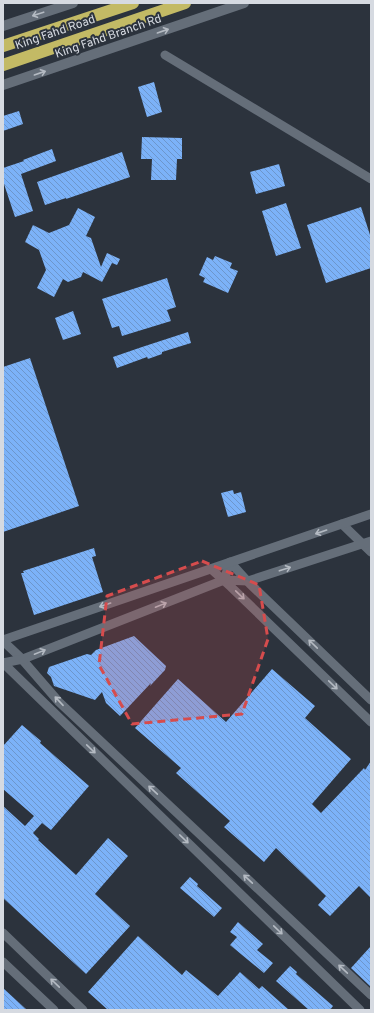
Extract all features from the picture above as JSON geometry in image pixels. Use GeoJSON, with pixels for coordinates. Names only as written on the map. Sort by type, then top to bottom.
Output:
{"type":"FeatureCollection","features":[{"type":"Feature","properties":{"kind":"highway","name":"King Fahd Road"},"geometry":{"type":"LineString","coordinates":[[3,46],[133,3]]}},
{"type":"Feature","properties":{"kind":"highway","name":"King Fahd Road"},"geometry":{"type":"LineString","coordinates":[[3,65],[185,3]]}},
{"type":"Feature","properties":{"kind":"main road"},"geometry":{"type":"LineString","coordinates":[[3,26],[73,3]]}},
{"type":"Feature","properties":{"kind":"main road","name":"King Fahd Branch Rd"},"geometry":{"type":"LineString","coordinates":[[3,85],[244,3]]}},
{"type":"Feature","properties":{"kind":"street"},"geometry":{"type":"LineString","coordinates":[[165,55],[371,179]]}},
{"type":"Feature","properties":{"kind":"street"},"geometry":{"type":"LineString","coordinates":[[371,514],[3,640],[23,659],[59,702],[371,995]]}},
{"type":"Feature","properties":{"kind":"street"},"geometry":{"type":"LineString","coordinates":[[342,524],[366,542],[371,552]]}},
{"type":"Feature","properties":{"kind":"street"},"geometry":{"type":"LineString","coordinates":[[3,663],[23,659],[224,580],[248,581],[366,542]]}},
{"type":"Feature","properties":{"kind":"street"},"geometry":{"type":"LineString","coordinates":[[224,580],[230,562]]}},
{"type":"Feature","properties":{"kind":"street"},"geometry":{"type":"LineString","coordinates":[[230,562],[371,700]]}},
{"type":"Feature","properties":{"kind":"street"},"geometry":{"type":"LineString","coordinates":[[211,569],[371,722]]}},
{"type":"Feature","properties":{"kind":"street"},"geometry":{"type":"LineString","coordinates":[[3,663],[360,1010]]}},
{"type":"Feature","properties":{"kind":"street"},"geometry":{"type":"LineString","coordinates":[[3,933],[83,1010]]}},
{"type":"Feature","properties":{"kind":"street"},"geometry":{"type":"LineString","coordinates":[[3,947],[10,940]]}},
{"type":"Feature","properties":{"kind":"street"},"geometry":{"type":"LineString","coordinates":[[3,962],[54,1010]]}},
{"type":"Feature","properties":{"kind":"highlighted area"},"geometry":{"type":"Polygon","coordinates":[[[202,561],[259,585],[268,639],[242,714],[132,724],[99,665],[107,596],[202,561]]]}},
{"type":"Feature","properties":{"kind":"building"},"geometry":{"type":"Polygon","coordinates":[[[154,82],[162,112],[147,117],[138,87],[154,82]]]}},
{"type":"Feature","properties":{"kind":"building"},"geometry":{"type":"Polygon","coordinates":[[[19,111],[23,124],[3,131],[3,116],[19,111]]]}},
{"type":"Feature","properties":{"kind":"building"},"geometry":{"type":"Polygon","coordinates":[[[142,137],[182,138],[182,159],[177,159],[176,180],[151,180],[152,159],[141,159],[142,137]]]}},
{"type":"Feature","properties":{"kind":"building"},"geometry":{"type":"Polygon","coordinates":[[[52,149],[56,161],[21,174],[33,211],[15,217],[3,181],[3,168],[52,149]]]}},
{"type":"Feature","properties":{"kind":"building"},"geometry":{"type":"Polygon","coordinates":[[[122,152],[130,177],[45,205],[37,182],[122,152]]]}},
{"type":"Feature","properties":{"kind":"building"},"geometry":{"type":"Polygon","coordinates":[[[279,164],[285,186],[256,194],[250,172],[279,164]]]}},
{"type":"Feature","properties":{"kind":"building"},"geometry":{"type":"Polygon","coordinates":[[[286,203],[301,248],[276,256],[262,211],[286,203]]]}},
{"type":"Feature","properties":{"kind":"building"},"geometry":{"type":"Polygon","coordinates":[[[361,207],[371,238],[371,268],[326,283],[307,225],[361,207]]]}},
{"type":"Feature","properties":{"kind":"building"},"geometry":{"type":"Polygon","coordinates":[[[78,208],[95,217],[86,236],[91,238],[101,267],[107,253],[120,259],[117,265],[112,263],[102,282],[83,272],[81,277],[68,282],[63,279],[54,297],[37,288],[46,270],[39,250],[25,242],[33,225],[49,233],[69,225],[78,208]]]}},
{"type":"Feature","properties":{"kind":"building"},"geometry":{"type":"Polygon","coordinates":[[[215,256],[232,263],[230,268],[238,271],[228,293],[203,282],[205,278],[199,275],[207,257],[213,260],[215,256]]]}},
{"type":"Feature","properties":{"kind":"building"},"geometry":{"type":"Polygon","coordinates":[[[167,278],[176,307],[167,310],[171,321],[122,336],[119,326],[112,328],[102,299],[167,278]]]}},
{"type":"Feature","properties":{"kind":"building"},"geometry":{"type":"Polygon","coordinates":[[[73,311],[81,334],[63,340],[55,318],[73,311]]]}},
{"type":"Feature","properties":{"kind":"building"},"geometry":{"type":"Polygon","coordinates":[[[188,332],[191,343],[162,352],[162,354],[148,359],[147,357],[117,368],[113,357],[188,332]]]}},
{"type":"Feature","properties":{"kind":"building"},"geometry":{"type":"Polygon","coordinates":[[[30,358],[79,506],[3,532],[3,367],[30,358]]]}},
{"type":"Feature","properties":{"kind":"building"},"geometry":{"type":"Polygon","coordinates":[[[233,490],[234,494],[241,492],[246,512],[228,517],[221,493],[233,490]]]}},
{"type":"Feature","properties":{"kind":"building"},"geometry":{"type":"Polygon","coordinates":[[[94,548],[96,556],[92,557],[103,592],[34,615],[21,573],[24,573],[23,571],[94,548]]]}},
{"type":"Feature","properties":{"kind":"building"},"geometry":{"type":"Polygon","coordinates":[[[134,636],[166,666],[165,670],[120,716],[106,703],[102,692],[95,700],[54,686],[51,677],[47,673],[49,667],[87,654],[91,655],[96,650],[134,636]]]}},
{"type":"Feature","properties":{"kind":"building"},"geometry":{"type":"Polygon","coordinates":[[[272,669],[315,706],[305,718],[351,759],[312,804],[321,813],[364,768],[365,770],[371,761],[371,898],[359,886],[330,916],[318,905],[326,896],[276,848],[264,862],[224,827],[230,821],[176,773],[181,768],[135,728],[178,679],[226,722],[272,669]]]}},
{"type":"Feature","properties":{"kind":"building"},"geometry":{"type":"Polygon","coordinates":[[[22,725],[89,786],[51,830],[42,823],[33,833],[39,839],[38,840],[76,875],[108,838],[128,856],[95,894],[130,926],[86,974],[3,898],[3,806],[25,826],[34,816],[3,789],[3,746],[22,725]]]}},
{"type":"Feature","properties":{"kind":"building"},"geometry":{"type":"Polygon","coordinates":[[[190,877],[198,884],[197,886],[222,908],[214,917],[180,888],[190,877]]]}},
{"type":"Feature","properties":{"kind":"building"},"geometry":{"type":"Polygon","coordinates":[[[238,922],[263,944],[257,950],[273,963],[264,973],[230,945],[237,937],[230,932],[238,922]]]}},
{"type":"Feature","properties":{"kind":"building"},"geometry":{"type":"Polygon","coordinates":[[[138,936],[182,975],[186,970],[218,996],[240,972],[259,989],[262,986],[289,1010],[108,1010],[88,992],[138,936]]]}},
{"type":"Feature","properties":{"kind":"building"},"geometry":{"type":"Polygon","coordinates":[[[371,946],[371,987],[351,968],[371,946]]]}},
{"type":"Feature","properties":{"kind":"building"},"geometry":{"type":"Polygon","coordinates":[[[290,966],[297,972],[296,974],[333,1006],[330,1010],[309,1010],[276,981],[290,966]]]}},
{"type":"Feature","properties":{"kind":"building"},"geometry":{"type":"Polygon","coordinates":[[[3,988],[27,1010],[3,1010],[3,988]]]}}]}
